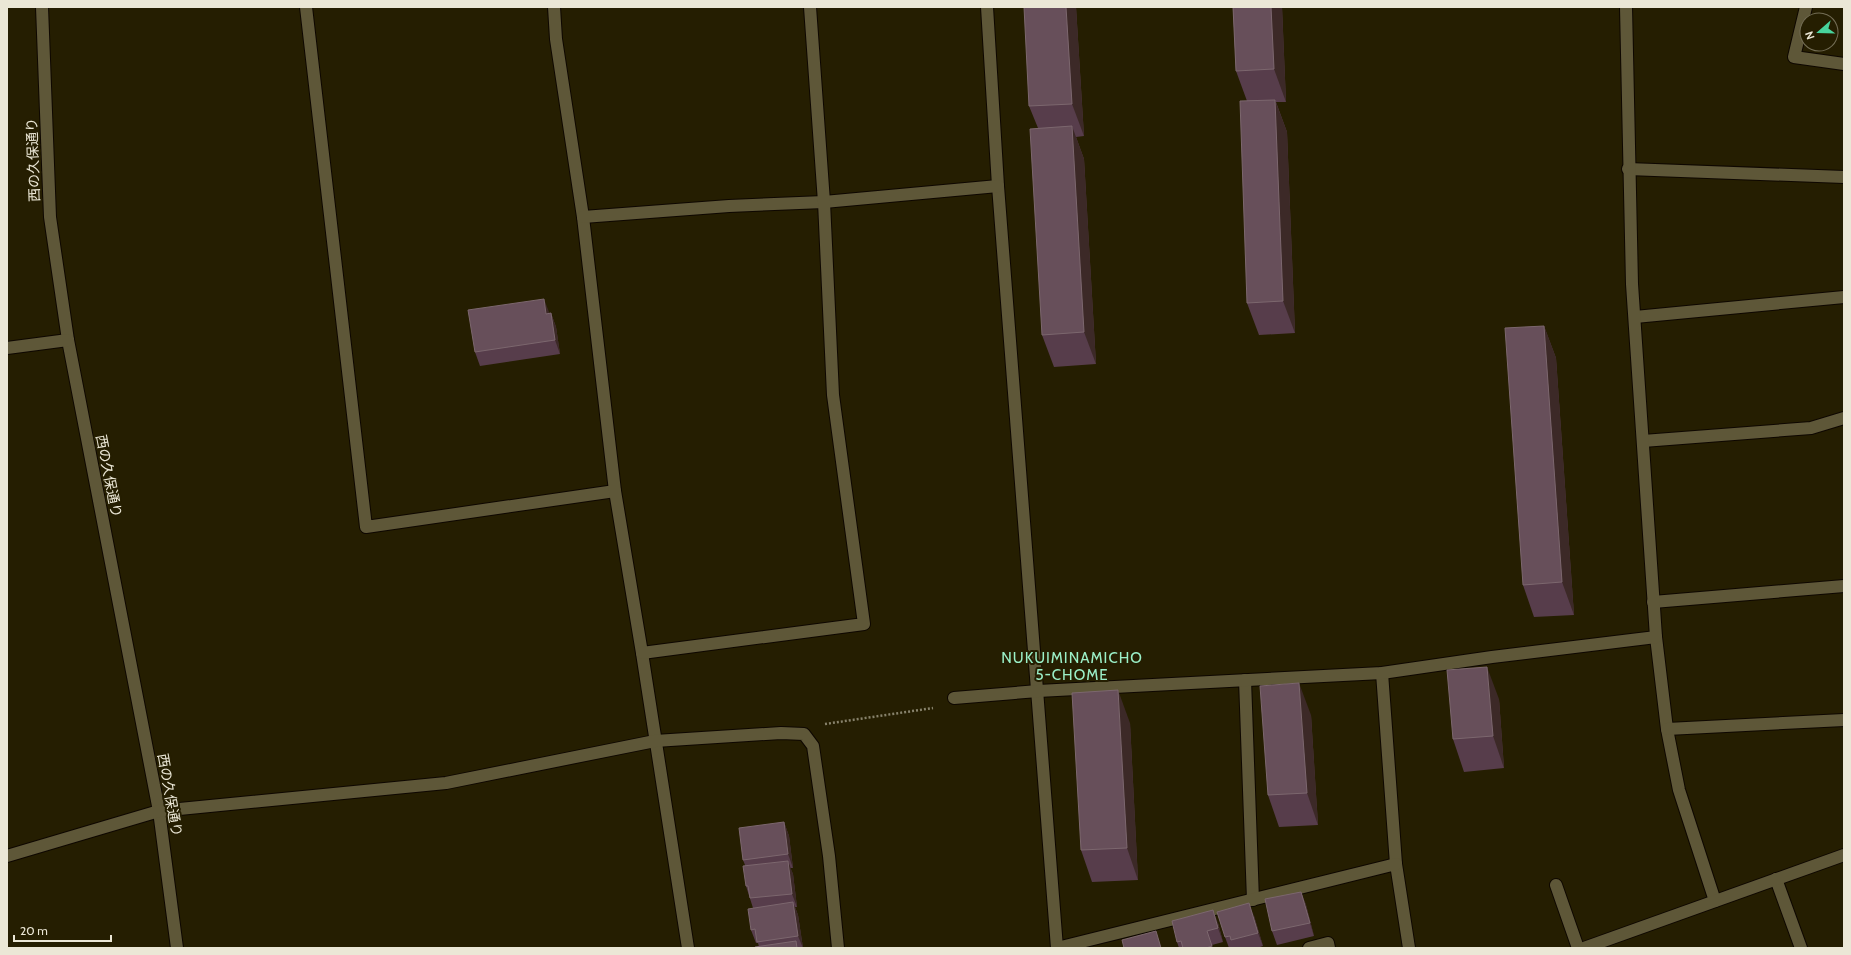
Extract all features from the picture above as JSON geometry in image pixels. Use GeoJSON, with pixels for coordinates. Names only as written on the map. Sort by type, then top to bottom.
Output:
{"type":"FeatureCollection","features":[{"type":"Feature","properties":{"kind":"street","name":"西の久保通り"},"geometry":{"type":"LineString","coordinates":[[42,7],[50,217],[68,340],[159,811],[177,948]]}},
{"type":"Feature","properties":{"kind":"street"},"geometry":{"type":"LineString","coordinates":[[306,7],[366,527],[615,491]]}},
{"type":"Feature","properties":{"kind":"street"},"geometry":{"type":"LineString","coordinates":[[554,7],[556,39],[583,217],[615,491],[688,948]]}},
{"type":"Feature","properties":{"kind":"street"},"geometry":{"type":"LineString","coordinates":[[642,653],[864,624],[833,395],[824,202],[810,7]]}},
{"type":"Feature","properties":{"kind":"street"},"geometry":{"type":"LineString","coordinates":[[987,7],[998,186],[1057,948],[1396,864]]}},
{"type":"Feature","properties":{"kind":"street"},"geometry":{"type":"LineString","coordinates":[[1626,7],[1628,169],[1632,284],[1656,637],[1667,729],[1679,790],[1715,901]]}},
{"type":"Feature","properties":{"kind":"street"},"geometry":{"type":"LineString","coordinates":[[1806,7],[1794,58],[1844,64]]}},
{"type":"Feature","properties":{"kind":"street"},"geometry":{"type":"LineString","coordinates":[[1628,169],[1844,177]]}},
{"type":"Feature","properties":{"kind":"street"},"geometry":{"type":"LineString","coordinates":[[583,217],[729,206],[824,202],[998,186]]}},
{"type":"Feature","properties":{"kind":"street"},"geometry":{"type":"LineString","coordinates":[[1635,317],[1844,297]]}},
{"type":"Feature","properties":{"kind":"street"},"geometry":{"type":"LineString","coordinates":[[7,348],[68,340]]}},
{"type":"Feature","properties":{"kind":"street"},"geometry":{"type":"LineString","coordinates":[[1643,441],[1811,428],[1844,418]]}},
{"type":"Feature","properties":{"kind":"street"},"geometry":{"type":"LineString","coordinates":[[1653,602],[1844,586]]}},
{"type":"Feature","properties":{"kind":"street"},"geometry":{"type":"LineString","coordinates":[[954,698],[1038,690],[1382,673],[1492,657],[1656,637]]}},
{"type":"Feature","properties":{"kind":"street"},"geometry":{"type":"LineString","coordinates":[[1382,673],[1396,864],[1409,948]]}},
{"type":"Feature","properties":{"kind":"street"},"geometry":{"type":"LineString","coordinates":[[1245,680],[1253,900]]}},
{"type":"Feature","properties":{"kind":"street"},"geometry":{"type":"LineString","coordinates":[[1667,729],[1844,720]]}},
{"type":"Feature","properties":{"kind":"street"},"geometry":{"type":"LineString","coordinates":[[7,856],[159,811],[446,783],[655,741],[781,733],[804,734],[812,746],[829,856],[838,948]]}},
{"type":"Feature","properties":{"kind":"street"},"geometry":{"type":"LineString","coordinates":[[1584,948],[1844,855]]}},
{"type":"Feature","properties":{"kind":"street"},"geometry":{"type":"LineString","coordinates":[[1776,879],[1801,948]]}},
{"type":"Feature","properties":{"kind":"street"},"geometry":{"type":"LineString","coordinates":[[1556,885],[1578,948]]}},
{"type":"Feature","properties":{"kind":"street"},"geometry":{"type":"LineString","coordinates":[[1310,948],[1328,943],[1329,948]]}},
{"type":"Feature","properties":{"kind":"path"},"geometry":{"type":"LineString","coordinates":[[804,734],[818,725],[944,707],[954,698]]}},
{"type":"Feature","properties":{"kind":"building"},"geometry":{"type":"Polygon","coordinates":[[[1024,7],[1066,7],[1072,104],[1029,106],[1024,7]]]}},
{"type":"Feature","properties":{"kind":"building"},"geometry":{"type":"Polygon","coordinates":[[[1233,7],[1271,7],[1274,69],[1236,71],[1233,7]]]}},
{"type":"Feature","properties":{"kind":"building"},"geometry":{"type":"Polygon","coordinates":[[[1275,100],[1283,301],[1247,303],[1240,101],[1275,100]]]}},
{"type":"Feature","properties":{"kind":"building"},"geometry":{"type":"Polygon","coordinates":[[[1072,126],[1084,332],[1042,335],[1030,129],[1072,126]]]}},
{"type":"Feature","properties":{"kind":"building"},"geometry":{"type":"Polygon","coordinates":[[[544,299],[546,314],[551,313],[555,340],[475,352],[468,310],[544,299]]]}},
{"type":"Feature","properties":{"kind":"building"},"geometry":{"type":"Polygon","coordinates":[[[1544,326],[1562,582],[1523,585],[1505,328],[1544,326]]]}},
{"type":"Feature","properties":{"kind":"building"},"geometry":{"type":"Polygon","coordinates":[[[1487,667],[1493,736],[1453,739],[1447,670],[1487,667]]]}},
{"type":"Feature","properties":{"kind":"building"},"geometry":{"type":"Polygon","coordinates":[[[1299,683],[1307,793],[1268,795],[1260,686],[1299,683]]]}},
{"type":"Feature","properties":{"kind":"building"},"geometry":{"type":"Polygon","coordinates":[[[1118,690],[1127,848],[1081,850],[1072,693],[1118,690]]]}},
{"type":"Feature","properties":{"kind":"building"},"geometry":{"type":"Polygon","coordinates":[[[784,822],[788,854],[743,860],[739,828],[784,822]]]}},
{"type":"Feature","properties":{"kind":"building"},"geometry":{"type":"Polygon","coordinates":[[[788,861],[792,894],[750,898],[748,886],[746,886],[743,866],[788,861]]]}},
{"type":"Feature","properties":{"kind":"building"},"geometry":{"type":"Polygon","coordinates":[[[1301,892],[1310,923],[1272,931],[1265,899],[1301,892]]]}},
{"type":"Feature","properties":{"kind":"building"},"geometry":{"type":"Polygon","coordinates":[[[793,902],[798,936],[757,942],[755,929],[751,930],[748,909],[793,902]]]}},
{"type":"Feature","properties":{"kind":"building"},"geometry":{"type":"Polygon","coordinates":[[[1249,903],[1258,933],[1231,940],[1230,936],[1225,937],[1217,912],[1249,903]]]}},
{"type":"Feature","properties":{"kind":"building"},"geometry":{"type":"Polygon","coordinates":[[[1213,910],[1218,928],[1207,931],[1212,946],[1206,948],[1183,948],[1181,941],[1177,942],[1172,921],[1213,910]]]}},
{"type":"Feature","properties":{"kind":"building"},"geometry":{"type":"Polygon","coordinates":[[[1156,931],[1161,948],[1124,948],[1122,940],[1156,931]]]}},
{"type":"Feature","properties":{"kind":"building"},"geometry":{"type":"Polygon","coordinates":[[[796,941],[797,948],[755,948],[755,947],[796,941]]]}},
{"type":"Feature","properties":{"kind":"district","name":"NUKUIMINAMICHO 5-CHOME"},"geometry":{"type":"Point","coordinates":[1072,666]}}]}
